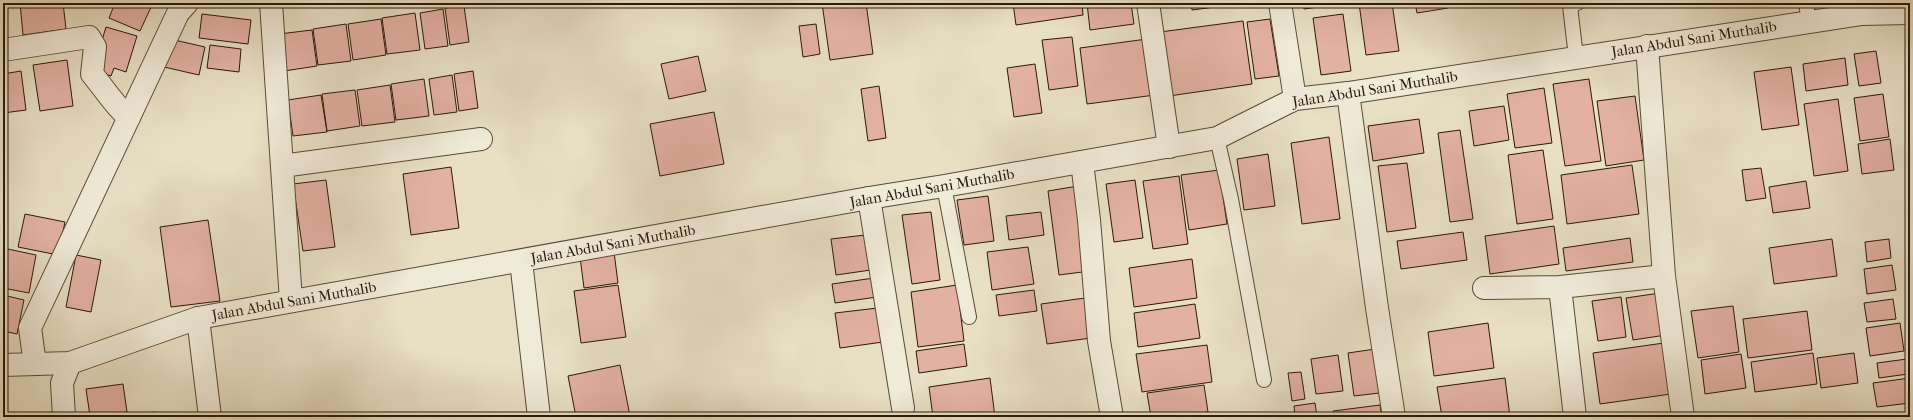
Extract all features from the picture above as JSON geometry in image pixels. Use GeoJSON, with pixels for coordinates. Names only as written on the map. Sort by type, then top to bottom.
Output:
{"type":"FeatureCollection","features":[{"type":"Feature","properties":{"kind":"street"},"geometry":{"type":"LineString","coordinates":[[18,365],[30,328],[122,111],[178,13],[186,3]]}},
{"type":"Feature","properties":{"kind":"street"},"geometry":{"type":"LineString","coordinates":[[271,3],[291,301]]}},
{"type":"Feature","properties":{"kind":"street"},"geometry":{"type":"LineString","coordinates":[[1148,3],[1169,147]]}},
{"type":"Feature","properties":{"kind":"street"},"geometry":{"type":"LineString","coordinates":[[1280,3],[1295,99]]}},
{"type":"Feature","properties":{"kind":"street","name":"Jalan Abdul Sani Muthalib"},"geometry":{"type":"LineString","coordinates":[[18,365],[70,363],[198,318],[870,198],[1217,138],[1295,99],[1348,93],[1647,46],[1807,13],[1861,9],[1910,13]]}},
{"type":"Feature","properties":{"kind":"street"},"geometry":{"type":"LineString","coordinates":[[3,50],[89,37],[95,46],[92,74],[122,111]]}},
{"type":"Feature","properties":{"kind":"street"},"geometry":{"type":"LineString","coordinates":[[1647,46],[1664,276],[1683,417]]}},
{"type":"Feature","properties":{"kind":"street"},"geometry":{"type":"LineString","coordinates":[[1348,93],[1377,308],[1394,417]]}},
{"type":"Feature","properties":{"kind":"street"},"geometry":{"type":"LineString","coordinates":[[282,166],[481,139]]}},
{"type":"Feature","properties":{"kind":"street"},"geometry":{"type":"LineString","coordinates":[[1082,162],[1089,220],[1099,341],[1112,417]]}},
{"type":"Feature","properties":{"kind":"street"},"geometry":{"type":"LineString","coordinates":[[870,198],[903,408]]}},
{"type":"Feature","properties":{"kind":"street"},"geometry":{"type":"LineString","coordinates":[[521,261],[539,417]]}},
{"type":"Feature","properties":{"kind":"street"},"geometry":{"type":"LineString","coordinates":[[1484,288],[1560,287],[1664,276]]}},
{"type":"Feature","properties":{"kind":"street"},"geometry":{"type":"LineString","coordinates":[[1560,287],[1575,417]]}},
{"type":"Feature","properties":{"kind":"street"},"geometry":{"type":"LineString","coordinates":[[198,318],[210,417]]}},
{"type":"Feature","properties":{"kind":"street"},"geometry":{"type":"LineString","coordinates":[[64,417],[62,383],[70,363]]}},
{"type":"Feature","properties":{"kind":"lane"},"geometry":{"type":"LineString","coordinates":[[1576,57],[1570,6],[1577,3]]}},
{"type":"Feature","properties":{"kind":"lane"},"geometry":{"type":"LineString","coordinates":[[1217,138],[1231,199],[1264,380]]}},
{"type":"Feature","properties":{"kind":"lane"},"geometry":{"type":"LineString","coordinates":[[944,186],[969,317]]}},
{"type":"Feature","properties":{"kind":"building"},"geometry":{"type":"Polygon","coordinates":[[[20,3],[63,3],[66,29],[23,35],[20,3]]]}},
{"type":"Feature","properties":{"kind":"building"},"geometry":{"type":"Polygon","coordinates":[[[115,3],[153,3],[140,31],[109,18],[115,3]]]}},
{"type":"Feature","properties":{"kind":"building"},"geometry":{"type":"Polygon","coordinates":[[[822,3],[866,3],[873,54],[830,60],[822,3]]]}},
{"type":"Feature","properties":{"kind":"building"},"geometry":{"type":"Polygon","coordinates":[[[1013,3],[1082,3],[1083,15],[1016,25],[1013,3]]]}},
{"type":"Feature","properties":{"kind":"building"},"geometry":{"type":"Polygon","coordinates":[[[1087,3],[1131,3],[1134,24],[1090,30],[1087,3]]]}},
{"type":"Feature","properties":{"kind":"building"},"geometry":{"type":"Polygon","coordinates":[[[1191,3],[1237,3],[1237,4],[1192,10],[1191,3]]]}},
{"type":"Feature","properties":{"kind":"building"},"geometry":{"type":"Polygon","coordinates":[[[1303,3],[1345,3],[1304,9],[1303,3]]]}},
{"type":"Feature","properties":{"kind":"building"},"geometry":{"type":"Polygon","coordinates":[[[1359,3],[1392,3],[1399,51],[1366,55],[1359,3]]]}},
{"type":"Feature","properties":{"kind":"building"},"geometry":{"type":"Polygon","coordinates":[[[1415,3],[1448,3],[1448,8],[1417,13],[1415,3]]]}},
{"type":"Feature","properties":{"kind":"building"},"geometry":{"type":"Polygon","coordinates":[[[464,6],[469,42],[450,45],[445,8],[464,6]]]}},
{"type":"Feature","properties":{"kind":"building"},"geometry":{"type":"Polygon","coordinates":[[[443,9],[448,46],[425,49],[420,13],[443,9]]]}},
{"type":"Feature","properties":{"kind":"building"},"geometry":{"type":"Polygon","coordinates":[[[415,13],[420,50],[387,54],[382,18],[415,13]]]}},
{"type":"Feature","properties":{"kind":"building"},"geometry":{"type":"Polygon","coordinates":[[[202,14],[251,20],[248,44],[199,38],[202,14]]]}},
{"type":"Feature","properties":{"kind":"building"},"geometry":{"type":"Polygon","coordinates":[[[1343,14],[1351,71],[1321,75],[1313,18],[1343,14]]]}},
{"type":"Feature","properties":{"kind":"building"},"geometry":{"type":"Polygon","coordinates":[[[381,19],[386,55],[353,60],[348,24],[381,19]]]}},
{"type":"Feature","properties":{"kind":"building"},"geometry":{"type":"Polygon","coordinates":[[[1270,19],[1279,76],[1255,79],[1247,22],[1270,19]]]}},
{"type":"Feature","properties":{"kind":"building"},"geometry":{"type":"Polygon","coordinates":[[[1243,21],[1252,84],[1169,96],[1160,32],[1243,21]]]}},
{"type":"Feature","properties":{"kind":"building"},"geometry":{"type":"Polygon","coordinates":[[[346,24],[351,61],[318,65],[313,29],[346,24]]]}},
{"type":"Feature","properties":{"kind":"building"},"geometry":{"type":"Polygon","coordinates":[[[816,24],[820,54],[803,57],[799,26],[816,24]]]}},
{"type":"Feature","properties":{"kind":"building"},"geometry":{"type":"Polygon","coordinates":[[[106,27],[137,36],[126,72],[114,68],[111,76],[93,70],[106,27]]]}},
{"type":"Feature","properties":{"kind":"building"},"geometry":{"type":"Polygon","coordinates":[[[312,30],[317,66],[284,71],[279,34],[312,30]]]}},
{"type":"Feature","properties":{"kind":"building"},"geometry":{"type":"Polygon","coordinates":[[[1072,37],[1078,86],[1049,90],[1042,40],[1072,37]]]}},
{"type":"Feature","properties":{"kind":"building"},"geometry":{"type":"Polygon","coordinates":[[[170,39],[205,47],[199,75],[164,67],[170,39]]]}},
{"type":"Feature","properties":{"kind":"building"},"geometry":{"type":"Polygon","coordinates":[[[1147,39],[1155,95],[1087,104],[1080,48],[1147,39]]]}},
{"type":"Feature","properties":{"kind":"building"},"geometry":{"type":"Polygon","coordinates":[[[210,45],[241,49],[239,72],[207,68],[210,45]]]}},
{"type":"Feature","properties":{"kind":"building"},"geometry":{"type":"Polygon","coordinates":[[[1876,51],[1881,83],[1859,86],[1854,54],[1876,51]]]}},
{"type":"Feature","properties":{"kind":"building"},"geometry":{"type":"Polygon","coordinates":[[[698,56],[706,91],[669,99],[661,64],[698,56]]]}},
{"type":"Feature","properties":{"kind":"building"},"geometry":{"type":"Polygon","coordinates":[[[1845,58],[1848,85],[1806,91],[1803,64],[1845,58]]]}},
{"type":"Feature","properties":{"kind":"building"},"geometry":{"type":"Polygon","coordinates":[[[67,60],[73,106],[40,111],[33,65],[67,60]]]}},
{"type":"Feature","properties":{"kind":"building"},"geometry":{"type":"Polygon","coordinates":[[[1035,64],[1042,113],[1014,117],[1007,68],[1035,64]]]}},
{"type":"Feature","properties":{"kind":"building"},"geometry":{"type":"Polygon","coordinates":[[[1791,67],[1799,125],[1762,130],[1754,72],[1791,67]]]}},
{"type":"Feature","properties":{"kind":"building"},"geometry":{"type":"Polygon","coordinates":[[[21,71],[26,110],[3,113],[3,74],[21,71]]]}},
{"type":"Feature","properties":{"kind":"building"},"geometry":{"type":"Polygon","coordinates":[[[473,71],[478,108],[459,111],[454,74],[473,71]]]}},
{"type":"Feature","properties":{"kind":"building"},"geometry":{"type":"Polygon","coordinates":[[[452,75],[457,112],[434,115],[429,79],[452,75]]]}},
{"type":"Feature","properties":{"kind":"building"},"geometry":{"type":"Polygon","coordinates":[[[424,79],[429,116],[396,120],[391,84],[424,79]]]}},
{"type":"Feature","properties":{"kind":"building"},"geometry":{"type":"Polygon","coordinates":[[[1589,79],[1601,161],[1565,166],[1553,84],[1589,79]]]}},
{"type":"Feature","properties":{"kind":"building"},"geometry":{"type":"Polygon","coordinates":[[[390,85],[395,122],[362,126],[357,90],[390,85]]]}},
{"type":"Feature","properties":{"kind":"building"},"geometry":{"type":"Polygon","coordinates":[[[879,86],[886,138],[868,141],[861,89],[879,86]]]}},
{"type":"Feature","properties":{"kind":"building"},"geometry":{"type":"Polygon","coordinates":[[[1544,88],[1552,143],[1515,148],[1507,94],[1544,88]]]}},
{"type":"Feature","properties":{"kind":"building"},"geometry":{"type":"Polygon","coordinates":[[[355,90],[360,126],[327,131],[322,94],[355,90]]]}},
{"type":"Feature","properties":{"kind":"building"},"geometry":{"type":"Polygon","coordinates":[[[1883,94],[1889,137],[1860,141],[1854,98],[1883,94]]]}},
{"type":"Feature","properties":{"kind":"building"},"geometry":{"type":"Polygon","coordinates":[[[321,95],[327,132],[293,136],[288,100],[321,95]]]}},
{"type":"Feature","properties":{"kind":"building"},"geometry":{"type":"Polygon","coordinates":[[[1635,96],[1644,160],[1606,166],[1597,101],[1635,96]]]}},
{"type":"Feature","properties":{"kind":"building"},"geometry":{"type":"Polygon","coordinates":[[[1838,99],[1848,171],[1814,176],[1804,104],[1838,99]]]}},
{"type":"Feature","properties":{"kind":"building"},"geometry":{"type":"Polygon","coordinates":[[[1504,106],[1509,140],[1474,146],[1469,111],[1504,106]]]}},
{"type":"Feature","properties":{"kind":"building"},"geometry":{"type":"Polygon","coordinates":[[[714,112],[724,164],[660,176],[650,124],[714,112]]]}},
{"type":"Feature","properties":{"kind":"building"},"geometry":{"type":"Polygon","coordinates":[[[1419,119],[1424,153],[1373,161],[1368,126],[1419,119]]]}},
{"type":"Feature","properties":{"kind":"building"},"geometry":{"type":"Polygon","coordinates":[[[1460,130],[1473,219],[1450,222],[1438,133],[1460,130]]]}},
{"type":"Feature","properties":{"kind":"building"},"geometry":{"type":"Polygon","coordinates":[[[1329,137],[1340,219],[1302,224],[1291,143],[1329,137]]]}},
{"type":"Feature","properties":{"kind":"building"},"geometry":{"type":"Polygon","coordinates":[[[1890,139],[1894,170],[1862,174],[1858,144],[1890,139]]]}},
{"type":"Feature","properties":{"kind":"building"},"geometry":{"type":"Polygon","coordinates":[[[1543,150],[1553,219],[1517,224],[1508,155],[1543,150]]]}},
{"type":"Feature","properties":{"kind":"building"},"geometry":{"type":"Polygon","coordinates":[[[1268,154],[1275,206],[1244,210],[1237,159],[1268,154]]]}},
{"type":"Feature","properties":{"kind":"building"},"geometry":{"type":"Polygon","coordinates":[[[1407,163],[1416,228],[1387,232],[1378,166],[1407,163]]]}},
{"type":"Feature","properties":{"kind":"building"},"geometry":{"type":"Polygon","coordinates":[[[1632,165],[1639,214],[1567,224],[1561,175],[1632,165]]]}},
{"type":"Feature","properties":{"kind":"building"},"geometry":{"type":"Polygon","coordinates":[[[451,167],[459,228],[411,235],[403,174],[451,167]]]}},
{"type":"Feature","properties":{"kind":"building"},"geometry":{"type":"Polygon","coordinates":[[[1761,168],[1766,198],[1746,201],[1742,170],[1761,168]]]}},
{"type":"Feature","properties":{"kind":"building"},"geometry":{"type":"Polygon","coordinates":[[[1219,170],[1227,224],[1189,230],[1181,175],[1219,170]]]}},
{"type":"Feature","properties":{"kind":"building"},"geometry":{"type":"Polygon","coordinates":[[[1179,176],[1188,244],[1153,249],[1143,181],[1179,176]]]}},
{"type":"Feature","properties":{"kind":"building"},"geometry":{"type":"Polygon","coordinates":[[[326,180],[335,247],[303,251],[293,184],[326,180]]]}},
{"type":"Feature","properties":{"kind":"building"},"geometry":{"type":"Polygon","coordinates":[[[1135,180],[1143,238],[1114,242],[1106,184],[1135,180]]]}},
{"type":"Feature","properties":{"kind":"building"},"geometry":{"type":"Polygon","coordinates":[[[1806,181],[1810,208],[1773,213],[1769,187],[1806,181]]]}},
{"type":"Feature","properties":{"kind":"building"},"geometry":{"type":"Polygon","coordinates":[[[1078,186],[1090,271],[1059,275],[1048,191],[1078,186]]]}},
{"type":"Feature","properties":{"kind":"building"},"geometry":{"type":"Polygon","coordinates":[[[988,196],[994,241],[964,245],[957,200],[988,196]]]}},
{"type":"Feature","properties":{"kind":"building"},"geometry":{"type":"Polygon","coordinates":[[[931,212],[940,280],[912,284],[902,215],[931,212]]]}},
{"type":"Feature","properties":{"kind":"building"},"geometry":{"type":"Polygon","coordinates":[[[1041,212],[1044,235],[1009,240],[1006,216],[1041,212]]]}},
{"type":"Feature","properties":{"kind":"building"},"geometry":{"type":"Polygon","coordinates":[[[25,214],[65,222],[58,255],[18,247],[25,214]]]}},
{"type":"Feature","properties":{"kind":"building"},"geometry":{"type":"Polygon","coordinates":[[[208,220],[220,301],[171,307],[160,227],[208,220]]]}},
{"type":"Feature","properties":{"kind":"building"},"geometry":{"type":"Polygon","coordinates":[[[1554,226],[1559,264],[1490,274],[1485,236],[1554,226]]]}},
{"type":"Feature","properties":{"kind":"building"},"geometry":{"type":"Polygon","coordinates":[[[1463,232],[1467,260],[1401,269],[1397,241],[1463,232]]]}},
{"type":"Feature","properties":{"kind":"building"},"geometry":{"type":"Polygon","coordinates":[[[874,234],[878,269],[836,275],[831,239],[874,234]]]}},
{"type":"Feature","properties":{"kind":"building"},"geometry":{"type":"Polygon","coordinates":[[[1630,238],[1633,262],[1566,271],[1563,248],[1630,238]]]}},
{"type":"Feature","properties":{"kind":"building"},"geometry":{"type":"Polygon","coordinates":[[[1832,239],[1837,276],[1774,284],[1769,248],[1832,239]]]}},
{"type":"Feature","properties":{"kind":"building"},"geometry":{"type":"Polygon","coordinates":[[[1889,239],[1891,258],[1867,262],[1865,242],[1889,239]]]}},
{"type":"Feature","properties":{"kind":"building"},"geometry":{"type":"Polygon","coordinates":[[[1028,247],[1034,284],[992,290],[987,252],[1028,247]]]}},
{"type":"Feature","properties":{"kind":"building"},"geometry":{"type":"Polygon","coordinates":[[[3,248],[36,255],[29,293],[3,288],[3,248]]]}},
{"type":"Feature","properties":{"kind":"building"},"geometry":{"type":"Polygon","coordinates":[[[614,252],[618,283],[584,288],[580,257],[614,252]]]}},
{"type":"Feature","properties":{"kind":"building"},"geometry":{"type":"Polygon","coordinates":[[[76,255],[101,260],[91,312],[66,307],[76,255]]]}},
{"type":"Feature","properties":{"kind":"building"},"geometry":{"type":"Polygon","coordinates":[[[1192,259],[1197,298],[1134,307],[1129,268],[1192,259]]]}},
{"type":"Feature","properties":{"kind":"building"},"geometry":{"type":"Polygon","coordinates":[[[1892,265],[1896,290],[1867,294],[1864,269],[1892,265]]]}},
{"type":"Feature","properties":{"kind":"building"},"geometry":{"type":"Polygon","coordinates":[[[881,277],[884,296],[835,303],[832,284],[881,277]]]}},
{"type":"Feature","properties":{"kind":"building"},"geometry":{"type":"Polygon","coordinates":[[[618,285],[626,337],[581,343],[574,291],[618,285]]]}},
{"type":"Feature","properties":{"kind":"building"},"geometry":{"type":"Polygon","coordinates":[[[957,285],[964,341],[918,347],[911,292],[957,285]]]}},
{"type":"Feature","properties":{"kind":"building"},"geometry":{"type":"Polygon","coordinates":[[[1034,290],[1037,311],[999,316],[996,295],[1034,290]]]}},
{"type":"Feature","properties":{"kind":"building"},"geometry":{"type":"Polygon","coordinates":[[[1660,293],[1666,335],[1633,340],[1626,298],[1660,293]]]}},
{"type":"Feature","properties":{"kind":"building"},"geometry":{"type":"Polygon","coordinates":[[[3,295],[24,300],[17,334],[3,331],[3,295]]]}},
{"type":"Feature","properties":{"kind":"building"},"geometry":{"type":"Polygon","coordinates":[[[1621,297],[1626,337],[1598,341],[1592,301],[1621,297]]]}},
{"type":"Feature","properties":{"kind":"building"},"geometry":{"type":"Polygon","coordinates":[[[1085,298],[1091,338],[1047,344],[1041,304],[1085,298]]]}},
{"type":"Feature","properties":{"kind":"building"},"geometry":{"type":"Polygon","coordinates":[[[1893,299],[1896,319],[1867,322],[1864,303],[1893,299]]]}},
{"type":"Feature","properties":{"kind":"building"},"geometry":{"type":"Polygon","coordinates":[[[1195,304],[1200,338],[1138,347],[1134,313],[1195,304]]]}},
{"type":"Feature","properties":{"kind":"building"},"geometry":{"type":"Polygon","coordinates":[[[1733,306],[1739,352],[1698,358],[1691,311],[1733,306]]]}},
{"type":"Feature","properties":{"kind":"building"},"geometry":{"type":"Polygon","coordinates":[[[886,307],[890,341],[840,348],[835,313],[886,307]]]}},
{"type":"Feature","properties":{"kind":"building"},"geometry":{"type":"Polygon","coordinates":[[[1807,311],[1812,350],[1748,358],[1743,319],[1807,311]]]}},
{"type":"Feature","properties":{"kind":"building"},"geometry":{"type":"Polygon","coordinates":[[[1488,323],[1494,368],[1434,376],[1428,332],[1488,323]]]}},
{"type":"Feature","properties":{"kind":"building"},"geometry":{"type":"Polygon","coordinates":[[[1900,323],[1904,351],[1870,356],[1866,328],[1900,323]]]}},
{"type":"Feature","properties":{"kind":"building"},"geometry":{"type":"Polygon","coordinates":[[[1664,343],[1671,394],[1600,404],[1593,353],[1664,343]]]}},
{"type":"Feature","properties":{"kind":"building"},"geometry":{"type":"Polygon","coordinates":[[[964,344],[967,366],[919,373],[916,351],[964,344]]]}},
{"type":"Feature","properties":{"kind":"building"},"geometry":{"type":"Polygon","coordinates":[[[1207,345],[1212,382],[1142,392],[1136,354],[1207,345]]]}},
{"type":"Feature","properties":{"kind":"building"},"geometry":{"type":"Polygon","coordinates":[[[1382,348],[1388,392],[1354,396],[1348,353],[1382,348]]]}},
{"type":"Feature","properties":{"kind":"building"},"geometry":{"type":"Polygon","coordinates":[[[1813,353],[1817,384],[1755,392],[1751,362],[1813,353]]]}},
{"type":"Feature","properties":{"kind":"building"},"geometry":{"type":"Polygon","coordinates":[[[1854,353],[1858,383],[1821,388],[1817,358],[1854,353]]]}},
{"type":"Feature","properties":{"kind":"building"},"geometry":{"type":"Polygon","coordinates":[[[1741,354],[1746,388],[1705,394],[1701,360],[1741,354]]]}},
{"type":"Feature","properties":{"kind":"building"},"geometry":{"type":"Polygon","coordinates":[[[1338,355],[1343,391],[1316,394],[1311,359],[1338,355]]]}},
{"type":"Feature","properties":{"kind":"building"},"geometry":{"type":"Polygon","coordinates":[[[1907,359],[1908,374],[1879,378],[1877,363],[1907,359]]]}},
{"type":"Feature","properties":{"kind":"building"},"geometry":{"type":"Polygon","coordinates":[[[620,365],[630,416],[576,417],[568,376],[620,365]]]}},
{"type":"Feature","properties":{"kind":"building"},"geometry":{"type":"Polygon","coordinates":[[[1301,372],[1305,399],[1292,401],[1288,373],[1301,372]]]}},
{"type":"Feature","properties":{"kind":"building"},"geometry":{"type":"Polygon","coordinates":[[[990,378],[995,417],[933,417],[929,387],[990,378]]]}},
{"type":"Feature","properties":{"kind":"building"},"geometry":{"type":"Polygon","coordinates":[[[1505,378],[1510,417],[1442,417],[1437,387],[1505,378]]]}},
{"type":"Feature","properties":{"kind":"building"},"geometry":{"type":"Polygon","coordinates":[[[1910,378],[1910,403],[1877,407],[1873,383],[1910,378]]]}},
{"type":"Feature","properties":{"kind":"building"},"geometry":{"type":"Polygon","coordinates":[[[123,384],[127,412],[90,416],[86,389],[123,384]]]}},
{"type":"Feature","properties":{"kind":"building"},"geometry":{"type":"Polygon","coordinates":[[[1204,385],[1208,412],[1170,417],[1151,417],[1147,393],[1204,385]]]}},
{"type":"Feature","properties":{"kind":"building"},"geometry":{"type":"Polygon","coordinates":[[[1315,403],[1317,417],[1295,417],[1294,406],[1315,403]]]}},
{"type":"Feature","properties":{"kind":"building"},"geometry":{"type":"Polygon","coordinates":[[[1380,405],[1382,417],[1333,417],[1333,411],[1380,405]]]}},
{"type":"Feature","properties":{"kind":"building"},"geometry":{"type":"Polygon","coordinates":[[[155,412],[156,417],[116,417],[155,412]]]}},
{"type":"Feature","properties":{"kind":"building"},"geometry":{"type":"Polygon","coordinates":[[[1910,413],[1910,417],[1883,417],[1910,413]]]}}]}
